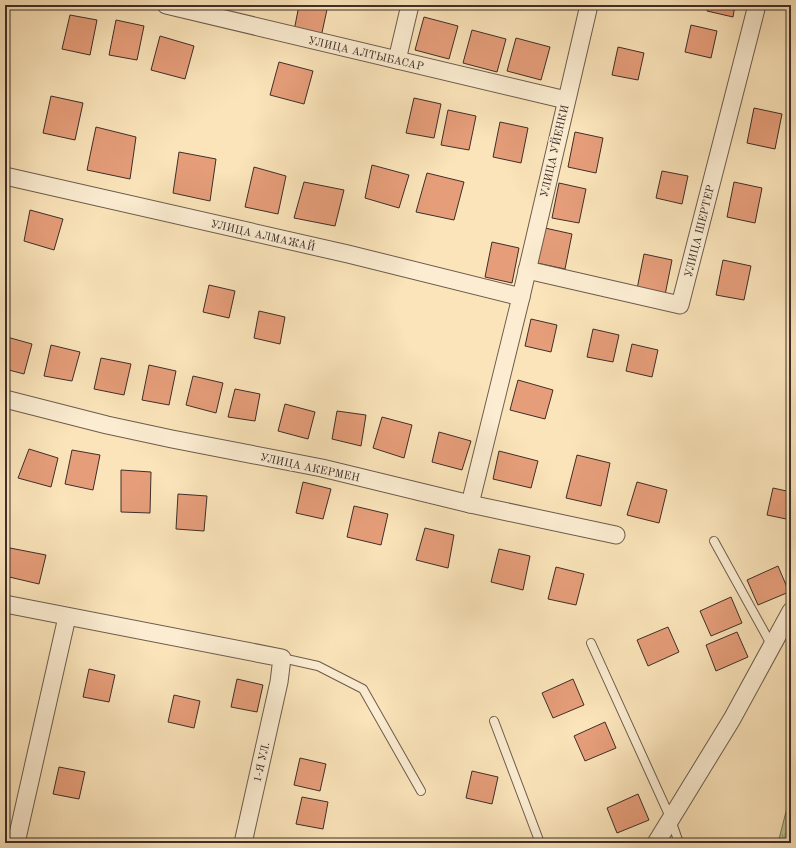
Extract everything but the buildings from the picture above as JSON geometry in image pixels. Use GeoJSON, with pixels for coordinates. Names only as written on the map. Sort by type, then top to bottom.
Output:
{"type":"FeatureCollection","features":[{"type":"Feature","properties":{"kind":"street"},"geometry":{"type":"LineString","coordinates":[[397,60],[410,5]]}},
{"type":"Feature","properties":{"kind":"street","name":"УЛИЦА УЙЕНКИ"},"geometry":{"type":"LineString","coordinates":[[470,504],[521,296],[589,5]]}},
{"type":"Feature","properties":{"kind":"street","name":"УЛИЦА ШЕРТЕР"},"geometry":{"type":"LineString","coordinates":[[527,270],[680,304],[757,5]]}},
{"type":"Feature","properties":{"kind":"street","name":"УЛИЦА АЛТЫБАСАР"},"geometry":{"type":"LineString","coordinates":[[176,6],[566,100]]}},
{"type":"Feature","properties":{"kind":"street","name":"УЛИЦА АЛМАЖАЙ"},"geometry":{"type":"LineString","coordinates":[[5,176],[341,252],[521,296]]}},
{"type":"Feature","properties":{"kind":"street","name":"УЛИЦА АКЕРМЕН"},"geometry":{"type":"LineString","coordinates":[[5,399],[172,440],[322,468],[470,504],[616,535]]}},
{"type":"Feature","properties":{"kind":"street"},"geometry":{"type":"LineString","coordinates":[[5,604],[282,658]]}},
{"type":"Feature","properties":{"kind":"street"},"geometry":{"type":"LineString","coordinates":[[656,843],[670,817],[732,719],[791,611]]}},
{"type":"Feature","properties":{"kind":"street"},"geometry":{"type":"LineString","coordinates":[[16,843],[67,617]]}},
{"type":"Feature","properties":{"kind":"street","name":"1-Я УЛ."},"geometry":{"type":"LineString","coordinates":[[243,843],[279,682],[282,658]]}},
{"type":"Feature","properties":{"kind":"lane"},"geometry":{"type":"LineString","coordinates":[[714,541],[772,646]]}},
{"type":"Feature","properties":{"kind":"lane"},"geometry":{"type":"LineString","coordinates":[[591,643],[670,817],[679,843]]}},
{"type":"Feature","properties":{"kind":"lane"},"geometry":{"type":"LineString","coordinates":[[282,658],[318,666],[363,689],[420,792]]}},
{"type":"Feature","properties":{"kind":"lane"},"geometry":{"type":"LineString","coordinates":[[494,721],[540,843]]}},
{"type":"Feature","properties":{"kind":"green space"},"geometry":{"type":"Polygon","coordinates":[[[791,792],[791,843],[778,843],[791,792]]]}}]}
